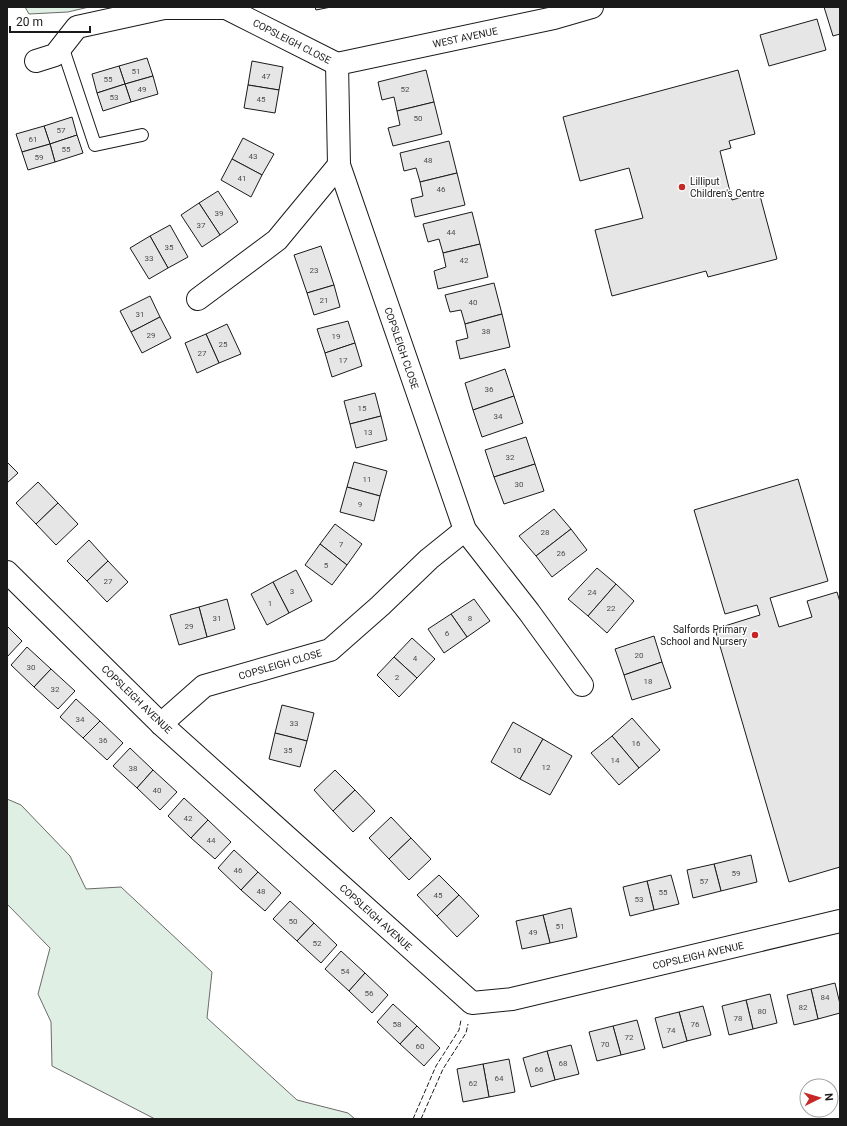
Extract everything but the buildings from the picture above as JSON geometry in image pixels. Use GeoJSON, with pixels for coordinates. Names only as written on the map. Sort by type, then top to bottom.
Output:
{"type":"FeatureCollection","features":[{"type":"Feature","properties":{"kind":"street","name":"WEST AVENUE"},"geometry":{"type":"LineString","coordinates":[[337,64],[554,18],[592,7]]}},
{"type":"Feature","properties":{"kind":"street","name":"COPSLEIGH CLOSE"},"geometry":{"type":"LineString","coordinates":[[36,61],[55,55],[77,27],[164,8],[226,8],[337,64],[339,165],[465,530],[529,612],[582,685]]}},
{"type":"Feature","properties":{"kind":"street"},"geometry":{"type":"LineString","coordinates":[[198,299],[278,240],[339,165]]}},
{"type":"Feature","properties":{"kind":"street","name":"COPSLEIGH CLOSE"},"geometry":{"type":"LineString","coordinates":[[161,724],[204,686],[330,650],[429,560],[465,530]]}},
{"type":"Feature","properties":{"kind":"street","name":"COPSLEIGH AVENUE"},"geometry":{"type":"LineString","coordinates":[[7,572],[161,724],[472,1003],[512,999],[840,921]]}},
{"type":"Feature","properties":{"kind":"lane"},"geometry":{"type":"LineString","coordinates":[[62,46],[95,145],[142,135]]}},
{"type":"Feature","properties":{"kind":"green space"},"geometry":{"type":"Polygon","coordinates":[[[25,7],[89,7],[68,12],[29,14],[25,7]]]}},
{"type":"Feature","properties":{"kind":"green space"},"geometry":{"type":"Polygon","coordinates":[[[7,799],[21,805],[70,856],[86,889],[121,887],[212,972],[207,1018],[297,1100],[348,1113],[355,1119],[155,1119],[52,1066],[51,1022],[38,994],[50,948],[7,904],[7,799]]]}},
{"type":"Feature","properties":{"kind":"fence"},"geometry":{"type":"LineString","coordinates":[[413,1119],[436,1066],[459,1030],[461,1020]]}},
{"type":"Feature","properties":{"kind":"fence"},"geometry":{"type":"LineString","coordinates":[[421,1119],[443,1069],[466,1033],[468,1024]]}},
{"type":"Feature","properties":{"kind":"place","name":"Lilliput Children's Centre"},"geometry":{"type":"Point","coordinates":[682,187]}},
{"type":"Feature","properties":{"kind":"place","name":"Salfords Primary School and Nursery"},"geometry":{"type":"Point","coordinates":[755,635]}}]}
